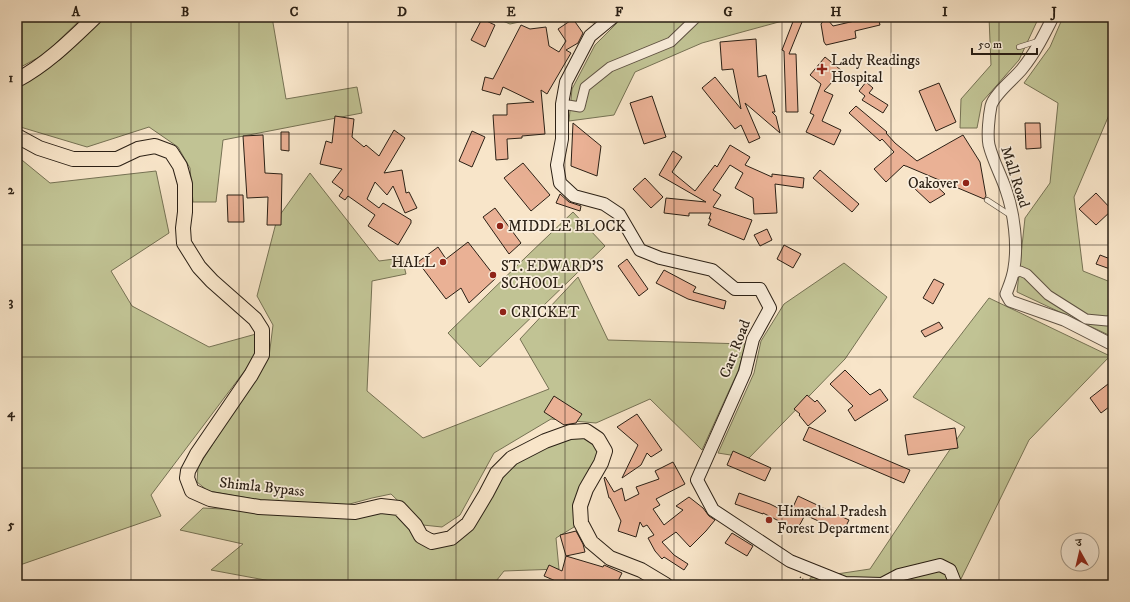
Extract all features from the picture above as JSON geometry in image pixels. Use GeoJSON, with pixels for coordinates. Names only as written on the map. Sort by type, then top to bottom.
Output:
{"type":"FeatureCollection","features":[{"type":"Feature","properties":{"kind":"highway"},"geometry":{"type":"LineString","coordinates":[[17,80],[42,64],[68,43],[95,17]]}},
{"type":"Feature","properties":{"kind":"highway","name":"Shimla Bypass"},"geometry":{"type":"LineString","coordinates":[[17,136],[39,148],[74,159],[117,159],[138,149],[155,146],[171,152],[180,166],[185,184],[185,212],[183,228],[184,243],[212,281],[255,319],[262,330],[262,354],[251,375],[197,454],[188,471],[187,478],[192,491],[210,499],[259,507],[355,512],[382,506],[399,508],[415,525],[421,536],[432,542],[451,538],[468,524],[497,473],[512,458],[545,441],[570,432],[586,431],[598,439],[605,451],[601,463],[586,489],[580,506],[581,523],[590,542],[610,558],[641,570],[666,585]]}},
{"type":"Feature","properties":{"kind":"main road","name":"Cart Road"},"geometry":{"type":"LineString","coordinates":[[613,17],[590,36],[566,82],[562,104],[562,139],[557,165],[560,183],[574,196],[604,204],[619,214],[640,250],[660,258],[712,270],[735,289],[760,289],[770,308],[753,338],[745,372],[697,480],[713,510],[790,561],[845,583],[882,584],[899,575],[940,565],[950,570],[956,585]]}},
{"type":"Feature","properties":{"kind":"street"},"geometry":{"type":"LineString","coordinates":[[562,104],[580,107],[585,87],[610,67],[671,42],[697,17]]}},
{"type":"Feature","properties":{"kind":"street","name":"Mall Road"},"geometry":{"type":"LineString","coordinates":[[1053,17],[1042,40],[1022,69],[1001,90],[992,104],[989,124],[989,143],[1006,191],[1013,217],[1015,247],[1014,268],[1006,294],[1010,301],[1064,320],[1113,345]]}},
{"type":"Feature","properties":{"kind":"street"},"geometry":{"type":"LineString","coordinates":[[1013,274],[1020,271],[1027,274],[1048,295],[1086,319],[1107,321],[1113,320]]}},
{"type":"Feature","properties":{"kind":"lane"},"geometry":{"type":"LineString","coordinates":[[1019,47],[1042,40]]}},
{"type":"Feature","properties":{"kind":"lane"},"geometry":{"type":"LineString","coordinates":[[987,200],[1013,217]]}},
{"type":"Feature","properties":{"kind":"green space"},"geometry":{"type":"Polygon","coordinates":[[[17,17],[83,17],[45,54],[17,69],[17,17]]]}},
{"type":"Feature","properties":{"kind":"green space"},"geometry":{"type":"Polygon","coordinates":[[[104,17],[272,17],[286,99],[357,87],[362,113],[223,140],[216,202],[193,202],[190,168],[178,147],[149,127],[87,147],[17,126],[17,86],[61,59],[104,17]]]}},
{"type":"Feature","properties":{"kind":"green space"},"geometry":{"type":"Polygon","coordinates":[[[493,17],[543,17],[510,24],[493,17]]]}},
{"type":"Feature","properties":{"kind":"green space"},"geometry":{"type":"Polygon","coordinates":[[[563,17],[601,17],[594,23],[563,17]]]}},
{"type":"Feature","properties":{"kind":"green space"},"geometry":{"type":"Polygon","coordinates":[[[623,17],[797,17],[702,43],[635,72],[614,115],[569,121],[572,89],[595,45],[623,17]]]}},
{"type":"Feature","properties":{"kind":"green space"},"geometry":{"type":"Polygon","coordinates":[[[989,17],[1039,17],[1019,60],[982,102],[977,128],[960,128],[961,99],[991,65],[989,17]]]}},
{"type":"Feature","properties":{"kind":"green space"},"geometry":{"type":"Polygon","coordinates":[[[1063,17],[1113,17],[1113,115],[1109,115],[1074,197],[1083,271],[1113,283],[1113,337],[1017,292],[1025,218],[1050,183],[1058,103],[1024,83],[1050,47],[1063,17]]]}},
{"type":"Feature","properties":{"kind":"green space"},"geometry":{"type":"Polygon","coordinates":[[[17,156],[50,183],[156,171],[169,233],[111,271],[132,306],[209,347],[256,334],[255,357],[151,495],[161,516],[17,566],[17,156]]]}},
{"type":"Feature","properties":{"kind":"green space"},"geometry":{"type":"Polygon","coordinates":[[[310,173],[379,261],[402,258],[406,274],[372,281],[367,391],[423,438],[549,389],[520,339],[578,277],[608,340],[746,344],[738,371],[702,450],[650,399],[596,423],[551,419],[494,453],[460,515],[442,527],[423,525],[391,494],[346,505],[271,502],[208,491],[197,482],[198,467],[269,357],[273,325],[257,296],[277,219],[310,173]]]}},
{"type":"Feature","properties":{"kind":"green space","name":"CRICKET"},"geometry":{"type":"Polygon","coordinates":[[[573,212],[605,246],[480,367],[448,333],[573,212]]]}},
{"type":"Feature","properties":{"kind":"green space"},"geometry":{"type":"Polygon","coordinates":[[[844,263],[887,297],[845,359],[749,458],[718,453],[754,373],[761,341],[784,304],[844,263]]]}},
{"type":"Feature","properties":{"kind":"green space"},"geometry":{"type":"Polygon","coordinates":[[[989,298],[1110,356],[1029,440],[958,585],[811,585],[810,578],[870,569],[965,427],[913,397],[989,298]]]}},
{"type":"Feature","properties":{"kind":"green space"},"geometry":{"type":"Polygon","coordinates":[[[586,435],[601,453],[577,505],[574,527],[556,538],[559,569],[504,571],[493,585],[292,585],[211,570],[243,544],[180,530],[203,508],[355,516],[381,510],[398,512],[420,540],[453,540],[490,495],[515,461],[548,444],[586,435]]]}},
{"type":"Feature","properties":{"kind":"building"},"geometry":{"type":"Polygon","coordinates":[[[878,17],[880,25],[855,31],[856,38],[826,45],[824,42],[821,24],[824,20],[828,20],[833,26],[878,17]]]}},
{"type":"Feature","properties":{"kind":"building"},"geometry":{"type":"Polygon","coordinates":[[[482,19],[495,25],[485,47],[471,40],[482,19]]]}},
{"type":"Feature","properties":{"kind":"building"},"geometry":{"type":"Polygon","coordinates":[[[573,19],[583,33],[578,43],[566,50],[571,53],[547,94],[541,90],[545,134],[507,139],[508,159],[496,160],[493,115],[507,115],[507,104],[534,102],[503,87],[500,95],[482,90],[485,77],[493,79],[521,25],[530,29],[546,27],[549,46],[559,52],[566,41],[558,29],[573,19]]]}},
{"type":"Feature","properties":{"kind":"building"},"geometry":{"type":"Polygon","coordinates":[[[794,19],[802,22],[789,54],[796,54],[798,112],[786,112],[784,51],[782,50],[794,19]]]}},
{"type":"Feature","properties":{"kind":"building"},"geometry":{"type":"Polygon","coordinates":[[[756,39],[758,77],[766,75],[775,112],[772,112],[776,116],[780,133],[745,103],[760,138],[749,143],[741,125],[735,129],[702,88],[715,77],[741,109],[733,69],[722,70],[720,42],[756,39]]]}},
{"type":"Feature","properties":{"kind":"building"},"geometry":{"type":"Polygon","coordinates":[[[825,57],[842,71],[824,91],[833,95],[822,121],[841,130],[834,145],[806,132],[814,115],[810,113],[821,84],[810,75],[825,57]]]}},
{"type":"Feature","properties":{"kind":"building"},"geometry":{"type":"Polygon","coordinates":[[[866,82],[873,88],[869,93],[888,105],[883,113],[862,100],[865,96],[859,91],[866,82]]]}},
{"type":"Feature","properties":{"kind":"building"},"geometry":{"type":"Polygon","coordinates":[[[939,83],[956,122],[936,131],[919,91],[939,83]]]}},
{"type":"Feature","properties":{"kind":"building"},"geometry":{"type":"Polygon","coordinates":[[[652,96],[666,137],[644,144],[630,103],[652,96]]]}},
{"type":"Feature","properties":{"kind":"building","name":"Oakover"},"geometry":{"type":"Polygon","coordinates":[[[856,106],[887,132],[886,133],[895,143],[917,161],[963,135],[980,162],[986,196],[984,199],[904,165],[886,182],[874,169],[894,152],[882,139],[880,141],[849,113],[856,106]]]}},
{"type":"Feature","properties":{"kind":"building"},"geometry":{"type":"Polygon","coordinates":[[[335,116],[354,119],[352,137],[364,147],[366,145],[379,156],[394,130],[405,138],[384,173],[402,170],[406,193],[409,192],[417,208],[405,213],[393,186],[387,195],[375,182],[367,199],[379,208],[383,203],[411,220],[411,223],[398,245],[368,226],[375,215],[348,196],[345,200],[339,196],[343,190],[332,182],[342,169],[320,164],[326,141],[332,143],[335,116]]]}},
{"type":"Feature","properties":{"kind":"building"},"geometry":{"type":"Polygon","coordinates":[[[573,123],[601,146],[597,176],[571,166],[573,123]]]}},
{"type":"Feature","properties":{"kind":"building"},"geometry":{"type":"Polygon","coordinates":[[[1025,123],[1040,123],[1041,148],[1026,149],[1025,123]]]}},
{"type":"Feature","properties":{"kind":"building"},"geometry":{"type":"Polygon","coordinates":[[[472,131],[485,137],[472,167],[459,161],[472,131]]]}},
{"type":"Feature","properties":{"kind":"building"},"geometry":{"type":"Polygon","coordinates":[[[281,132],[289,132],[289,151],[281,150],[281,132]]]}},
{"type":"Feature","properties":{"kind":"building"},"geometry":{"type":"Polygon","coordinates":[[[263,135],[265,173],[282,174],[281,225],[267,225],[268,197],[247,198],[243,136],[263,135]]]}},
{"type":"Feature","properties":{"kind":"building"},"geometry":{"type":"Polygon","coordinates":[[[730,145],[750,157],[745,165],[772,177],[772,174],[804,178],[803,188],[775,184],[777,213],[754,214],[753,198],[735,188],[743,173],[730,165],[713,190],[721,195],[713,207],[752,220],[744,240],[708,225],[711,219],[709,219],[711,213],[689,213],[689,216],[664,213],[666,198],[706,202],[659,175],[673,151],[682,157],[672,172],[695,191],[715,165],[717,167],[730,145]]]}},
{"type":"Feature","properties":{"kind":"building"},"geometry":{"type":"Polygon","coordinates":[[[523,163],[550,195],[531,211],[504,178],[523,163]]]}},
{"type":"Feature","properties":{"kind":"building"},"geometry":{"type":"Polygon","coordinates":[[[820,170],[859,204],[852,212],[813,178],[820,170]]]}},
{"type":"Feature","properties":{"kind":"building"},"geometry":{"type":"Polygon","coordinates":[[[645,178],[663,197],[651,208],[633,189],[645,178]]]}},
{"type":"Feature","properties":{"kind":"building"},"geometry":{"type":"Polygon","coordinates":[[[928,178],[945,194],[930,203],[914,188],[928,178]]]}},
{"type":"Feature","properties":{"kind":"building"},"geometry":{"type":"Polygon","coordinates":[[[1096,193],[1112,210],[1096,225],[1079,209],[1096,193]]]}},
{"type":"Feature","properties":{"kind":"building"},"geometry":{"type":"Polygon","coordinates":[[[560,194],[569,202],[581,206],[580,211],[556,203],[560,194]]]}},
{"type":"Feature","properties":{"kind":"building"},"geometry":{"type":"Polygon","coordinates":[[[227,195],[243,195],[244,222],[228,222],[227,195]]]}},
{"type":"Feature","properties":{"kind":"building"},"geometry":{"type":"Polygon","coordinates":[[[495,208],[521,243],[509,254],[483,217],[495,208]]]}},
{"type":"Feature","properties":{"kind":"building"},"geometry":{"type":"Polygon","coordinates":[[[767,229],[772,240],[760,246],[754,235],[767,229]]]}},
{"type":"Feature","properties":{"kind":"building"},"geometry":{"type":"Polygon","coordinates":[[[468,242],[496,278],[469,303],[461,288],[446,299],[418,262],[438,247],[446,259],[468,242]]]}},
{"type":"Feature","properties":{"kind":"building"},"geometry":{"type":"Polygon","coordinates":[[[784,245],[801,254],[793,268],[777,259],[784,245]]]}},
{"type":"Feature","properties":{"kind":"building"},"geometry":{"type":"Polygon","coordinates":[[[1100,255],[1113,260],[1113,270],[1096,264],[1100,255]]]}},
{"type":"Feature","properties":{"kind":"building"},"geometry":{"type":"Polygon","coordinates":[[[627,259],[648,289],[639,296],[618,266],[627,259]]]}},
{"type":"Feature","properties":{"kind":"building"},"geometry":{"type":"Polygon","coordinates":[[[664,270],[696,287],[693,292],[726,301],[724,309],[688,299],[656,283],[664,270]]]}},
{"type":"Feature","properties":{"kind":"building"},"geometry":{"type":"Polygon","coordinates":[[[934,279],[944,284],[933,304],[923,298],[934,279]]]}},
{"type":"Feature","properties":{"kind":"building"},"geometry":{"type":"Polygon","coordinates":[[[939,322],[943,328],[925,337],[921,331],[939,322]]]}},
{"type":"Feature","properties":{"kind":"building"},"geometry":{"type":"Polygon","coordinates":[[[845,370],[870,395],[880,389],[888,400],[855,421],[848,410],[853,406],[830,384],[845,370]]]}},
{"type":"Feature","properties":{"kind":"building"},"geometry":{"type":"Polygon","coordinates":[[[1108,384],[1113,391],[1113,404],[1101,413],[1090,398],[1108,384]]]}},
{"type":"Feature","properties":{"kind":"building"},"geometry":{"type":"Polygon","coordinates":[[[807,395],[815,402],[817,400],[826,411],[808,426],[799,415],[800,414],[794,409],[807,395]]]}},
{"type":"Feature","properties":{"kind":"building"},"geometry":{"type":"Polygon","coordinates":[[[554,396],[582,414],[576,423],[564,425],[544,412],[554,396]]]}},
{"type":"Feature","properties":{"kind":"building"},"geometry":{"type":"Polygon","coordinates":[[[637,414],[662,450],[651,457],[647,453],[641,465],[622,478],[638,445],[617,427],[637,414]]]}},
{"type":"Feature","properties":{"kind":"building"},"geometry":{"type":"Polygon","coordinates":[[[809,427],[910,470],[904,483],[803,440],[809,427]]]}},
{"type":"Feature","properties":{"kind":"building"},"geometry":{"type":"Polygon","coordinates":[[[955,428],[958,448],[908,455],[905,435],[955,428]]]}},
{"type":"Feature","properties":{"kind":"building"},"geometry":{"type":"Polygon","coordinates":[[[733,451],[771,468],[765,481],[727,465],[733,451]]]}},
{"type":"Feature","properties":{"kind":"building"},"geometry":{"type":"Polygon","coordinates":[[[673,462],[685,484],[656,499],[660,505],[653,509],[664,525],[683,510],[676,506],[689,497],[715,520],[690,547],[676,532],[662,542],[674,555],[688,564],[684,570],[664,557],[662,559],[655,551],[648,538],[654,535],[647,525],[643,527],[640,522],[636,537],[618,531],[621,521],[609,498],[604,478],[605,477],[614,492],[622,488],[625,501],[639,494],[636,487],[659,479],[655,471],[673,462]]]}},
{"type":"Feature","properties":{"kind":"building"},"geometry":{"type":"Polygon","coordinates":[[[739,493],[770,504],[790,514],[798,496],[849,520],[843,532],[805,515],[797,530],[763,513],[735,504],[739,493]]]}},
{"type":"Feature","properties":{"kind":"building"},"geometry":{"type":"Polygon","coordinates":[[[576,531],[583,544],[585,552],[566,556],[560,535],[576,531]]]}},
{"type":"Feature","properties":{"kind":"building"},"geometry":{"type":"Polygon","coordinates":[[[732,533],[753,546],[747,556],[725,543],[732,533]]]}},
{"type":"Feature","properties":{"kind":"building"},"geometry":{"type":"Polygon","coordinates":[[[566,556],[603,567],[604,565],[622,573],[616,585],[565,585],[544,576],[549,565],[562,571],[566,556]]]}},
{"type":"Feature","properties":{"kind":"place","name":"Lady Readings Hospital"},"geometry":{"type":"Point","coordinates":[822,69]}},
{"type":"Feature","properties":{"kind":"place","name":"Oakover"},"geometry":{"type":"Point","coordinates":[966,183]}},
{"type":"Feature","properties":{"kind":"place","name":"MIDDLE BLOCK"},"geometry":{"type":"Point","coordinates":[500,226]}},
{"type":"Feature","properties":{"kind":"place","name":"HALL"},"geometry":{"type":"Point","coordinates":[443,262]}},
{"type":"Feature","properties":{"kind":"place","name":"ST. EDWARD'S SCHOOL"},"geometry":{"type":"Point","coordinates":[493,275]}},
{"type":"Feature","properties":{"kind":"place","name":"CRICKET"},"geometry":{"type":"Point","coordinates":[503,312]}},
{"type":"Feature","properties":{"kind":"place","name":"Himachal Pradesh Forest Department"},"geometry":{"type":"Point","coordinates":[769,520]}}]}
